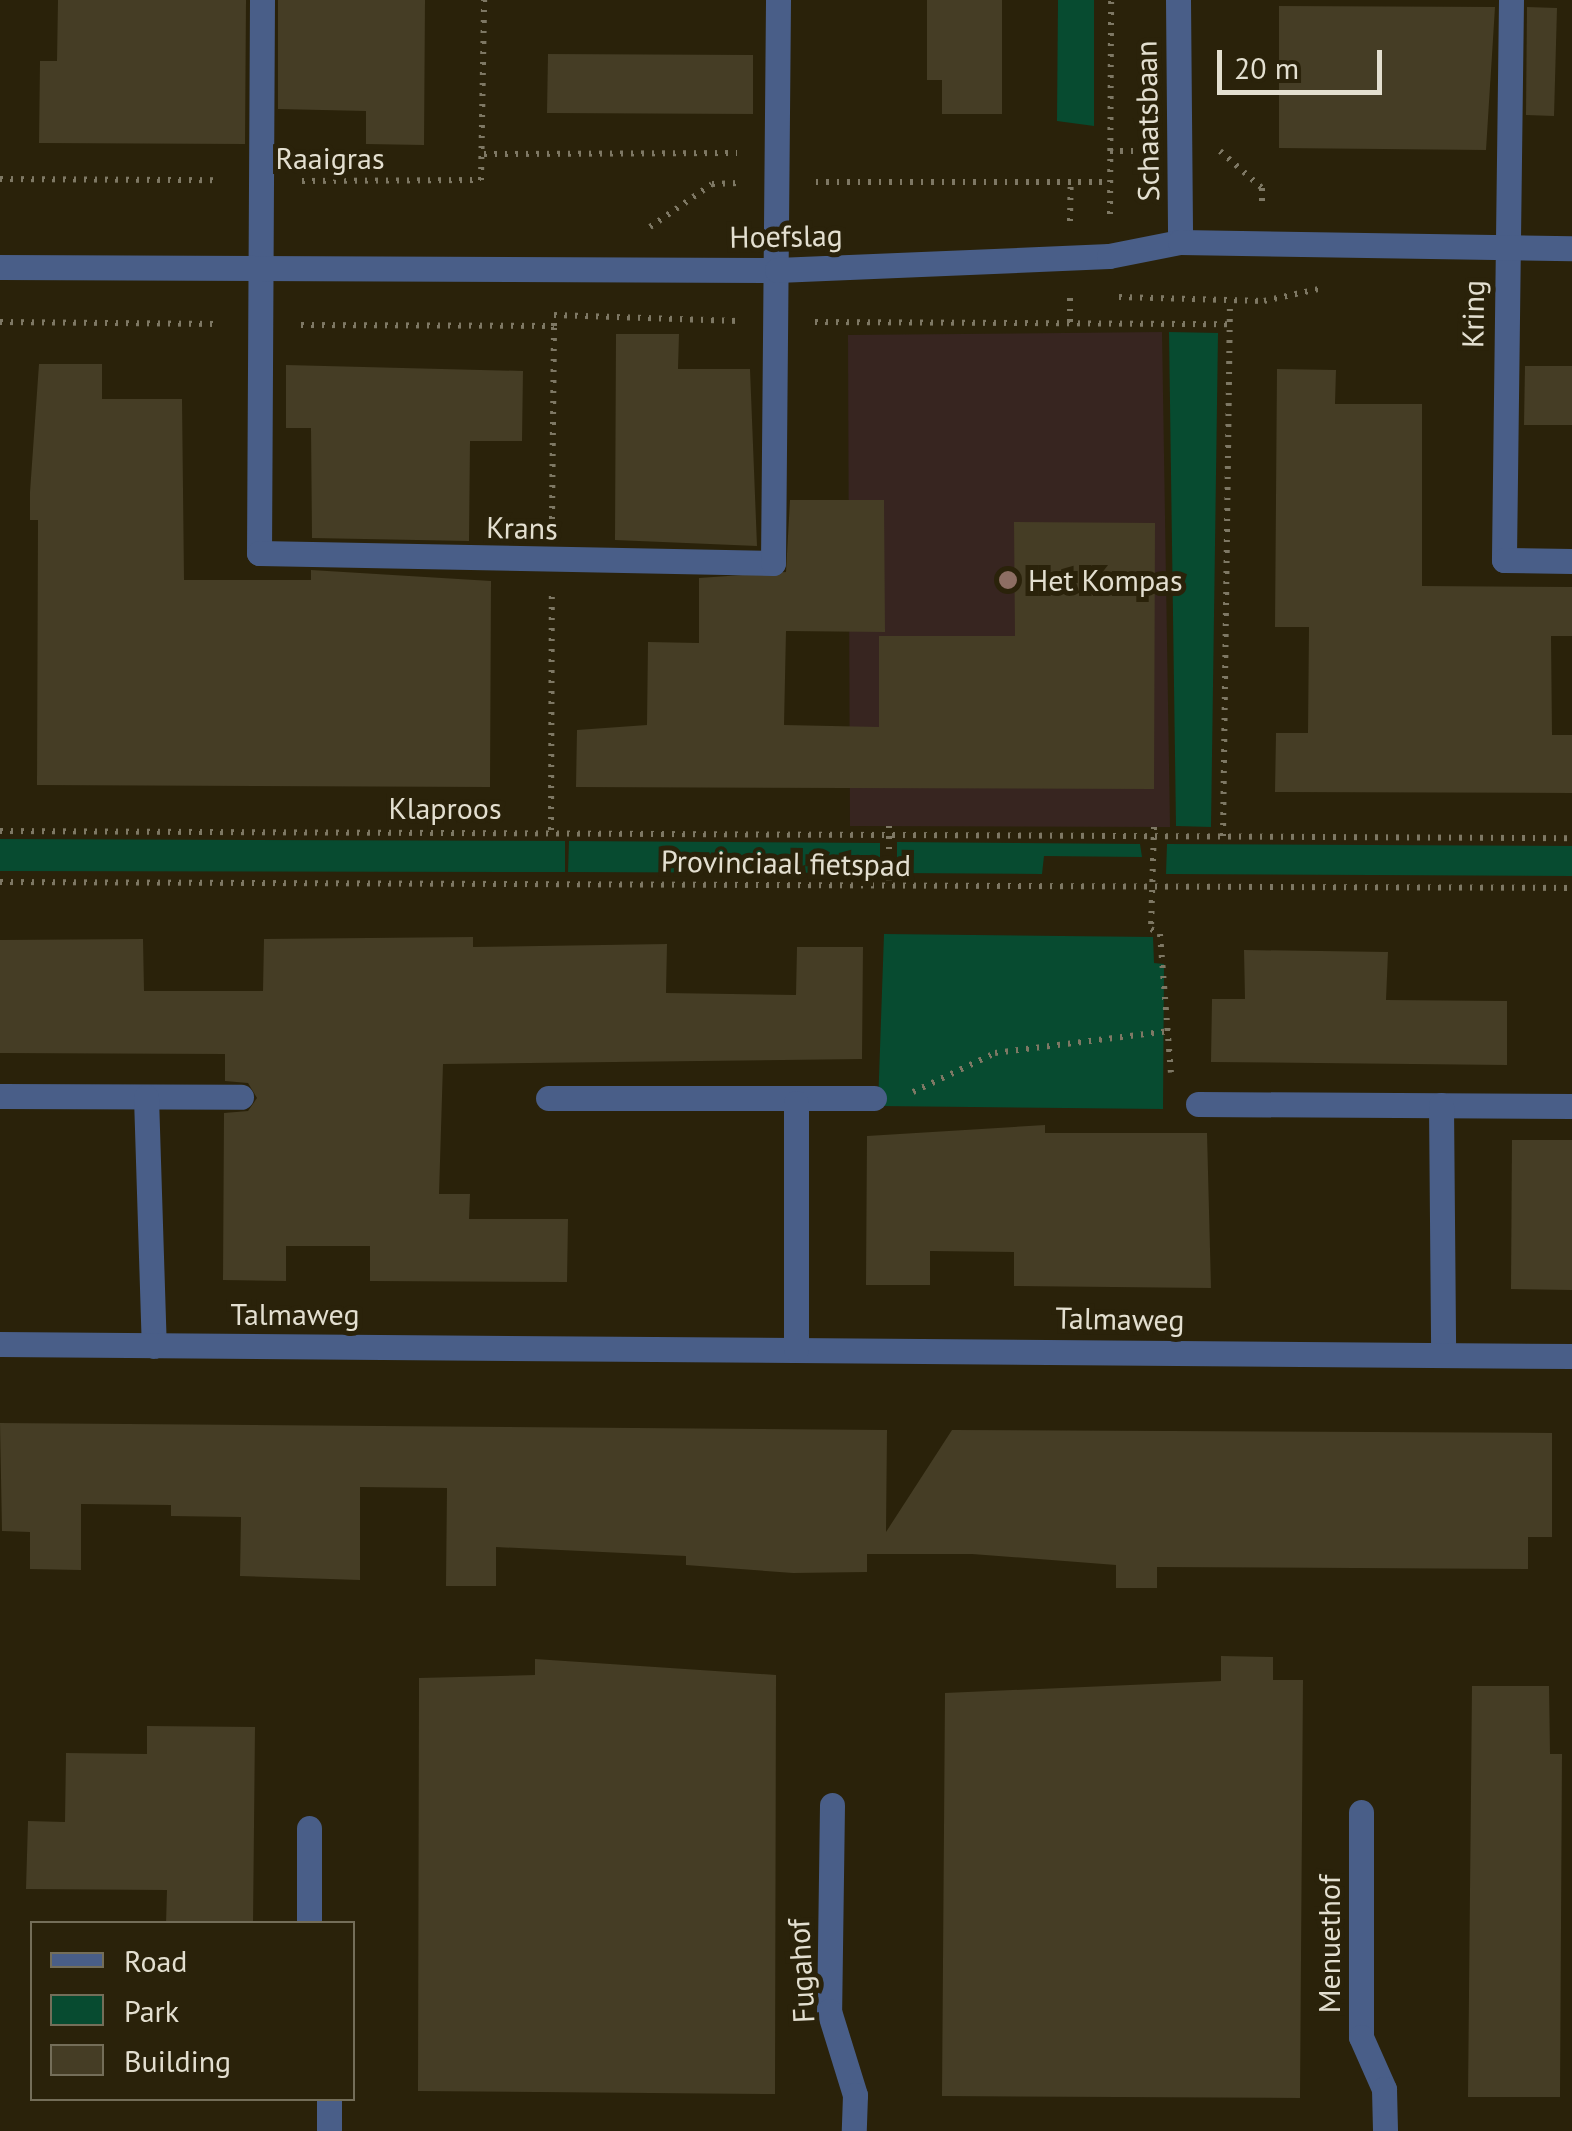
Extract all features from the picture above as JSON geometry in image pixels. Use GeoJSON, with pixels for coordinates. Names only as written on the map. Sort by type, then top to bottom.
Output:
{"type":"FeatureCollection","features":[{"type":"Feature","properties":{"kind":"street","name":"Krans"},"geometry":{"type":"LineString","coordinates":[[262,0],[260,553],[773,563],[778,0]]}},
{"type":"Feature","properties":{"kind":"street","name":"Schaatsbaan"},"geometry":{"type":"LineString","coordinates":[[1178,0],[1180,242]]}},
{"type":"Feature","properties":{"kind":"street","name":"Kring"},"geometry":{"type":"LineString","coordinates":[[1510,0],[1504,560],[1572,562]]}},
{"type":"Feature","properties":{"kind":"street","name":"Hoefslag"},"geometry":{"type":"LineString","coordinates":[[0,267],[777,270],[1109,256],[1180,242],[1572,248]]}},
{"type":"Feature","properties":{"kind":"street"},"geometry":{"type":"LineString","coordinates":[[0,1096],[240,1097]]}},
{"type":"Feature","properties":{"kind":"street"},"geometry":{"type":"LineString","coordinates":[[146,1098],[154,1346]]}},
{"type":"Feature","properties":{"kind":"street"},"geometry":{"type":"LineString","coordinates":[[548,1098],[796,1103],[874,1098]]}},
{"type":"Feature","properties":{"kind":"street"},"geometry":{"type":"LineString","coordinates":[[796,1103],[796,1348]]}},
{"type":"Feature","properties":{"kind":"street"},"geometry":{"type":"LineString","coordinates":[[1198,1104],[1572,1106]]}},
{"type":"Feature","properties":{"kind":"street"},"geometry":{"type":"LineString","coordinates":[[1441,1106],[1443,1356]]}},
{"type":"Feature","properties":{"kind":"street","name":"Talmaweg"},"geometry":{"type":"LineString","coordinates":[[0,1344],[1572,1356]]}},
{"type":"Feature","properties":{"kind":"street","name":"Fugahof"},"geometry":{"type":"LineString","coordinates":[[832,1805],[829,2011],[854,2095],[854,2131]]}},
{"type":"Feature","properties":{"kind":"street","name":"Menuethof"},"geometry":{"type":"LineString","coordinates":[[1361,1812],[1362,2037],[1384,2089],[1385,2131]]}},
{"type":"Feature","properties":{"kind":"street"},"geometry":{"type":"LineString","coordinates":[[309,1828],[310,1921]]}},
{"type":"Feature","properties":{"kind":"street"},"geometry":{"type":"LineString","coordinates":[[329,2101],[329,2131]]}},
{"type":"Feature","properties":{"kind":"path"},"geometry":{"type":"LineString","coordinates":[[484,0],[484,154],[778,153]]}},
{"type":"Feature","properties":{"kind":"path","name":"Schaatsbaan"},"geometry":{"type":"LineString","coordinates":[[1110,0],[1110,182]]}},
{"type":"Feature","properties":{"kind":"path","name":"Raaigras"},"geometry":{"type":"LineString","coordinates":[[0,179],[481,180],[484,154]]}},
{"type":"Feature","properties":{"kind":"path","name":"Hoefslag"},"geometry":{"type":"LineString","coordinates":[[628,230],[646,230],[712,184],[1110,182]]}},
{"type":"Feature","properties":{"kind":"path"},"geometry":{"type":"LineString","coordinates":[[1110,290],[1125,302],[1264,301]]}},
{"type":"Feature","properties":{"kind":"path"},"geometry":{"type":"LineString","coordinates":[[1223,836],[1230,301]]}},
{"type":"Feature","properties":{"kind":"path"},"geometry":{"type":"LineString","coordinates":[[0,322],[554,326],[554,315],[776,322],[1229,324]]}},
{"type":"Feature","properties":{"kind":"path"},"geometry":{"type":"LineString","coordinates":[[889,830],[889,887]]}},
{"type":"Feature","properties":{"kind":"path","name":"Klaproos"},"geometry":{"type":"LineString","coordinates":[[0,831],[1153,831],[1223,836],[1572,838]]}},
{"type":"Feature","properties":{"kind":"path"},"geometry":{"type":"LineString","coordinates":[[1153,831],[1152,888],[1170,1032],[1171,1074],[1198,1104]]}},
{"type":"Feature","properties":{"kind":"path","name":"Provinciaal fietspad"},"geometry":{"type":"LineString","coordinates":[[0,882],[1572,888]]}},
{"type":"Feature","properties":{"kind":"path"},"geometry":{"type":"LineString","coordinates":[[874,1098],[931,1089],[995,1053],[1170,1032]]}},
{"type":"Feature","properties":{"kind":"shaded area","name":"Het Kompas"},"geometry":{"type":"Polygon","coordinates":[[[1162,332],[1170,827],[850,826],[848,335],[1162,332]]]}},
{"type":"Feature","properties":{"kind":"green space"},"geometry":{"type":"Polygon","coordinates":[[[1058,0],[1094,0],[1094,126],[1057,121],[1058,0]]]}},
{"type":"Feature","properties":{"kind":"green space"},"geometry":{"type":"Polygon","coordinates":[[[1169,332],[1218,333],[1211,827],[1176,826],[1169,332]]]}},
{"type":"Feature","properties":{"kind":"green space"},"geometry":{"type":"Polygon","coordinates":[[[0,839],[565,841],[565,872],[0,871],[0,839]]]}},
{"type":"Feature","properties":{"kind":"green space"},"geometry":{"type":"Polygon","coordinates":[[[569,841],[880,843],[880,873],[568,872],[569,841]]]}},
{"type":"Feature","properties":{"kind":"green space"},"geometry":{"type":"Polygon","coordinates":[[[897,842],[1140,844],[1142,857],[1044,856],[1042,874],[897,873],[897,842]]]}},
{"type":"Feature","properties":{"kind":"green space"},"geometry":{"type":"Polygon","coordinates":[[[1167,844],[1572,846],[1572,876],[1166,874],[1167,844]]]}},
{"type":"Feature","properties":{"kind":"green space"},"geometry":{"type":"Polygon","coordinates":[[[884,934],[1153,937],[1154,963],[1164,964],[1163,1109],[878,1106],[884,934]]]}},
{"type":"Feature","properties":{"kind":"building"},"geometry":{"type":"Polygon","coordinates":[[[58,0],[246,0],[245,144],[39,143],[40,61],[57,61],[58,0]]]}},
{"type":"Feature","properties":{"kind":"building"},"geometry":{"type":"Polygon","coordinates":[[[278,0],[425,0],[424,145],[366,144],[366,111],[278,109],[278,0]]]}},
{"type":"Feature","properties":{"kind":"building"},"geometry":{"type":"Polygon","coordinates":[[[927,0],[1002,0],[1002,114],[942,114],[942,80],[927,80],[927,0]]]}},
{"type":"Feature","properties":{"kind":"building"},"geometry":{"type":"Polygon","coordinates":[[[1279,6],[1495,7],[1486,150],[1279,148],[1279,6]]]}},
{"type":"Feature","properties":{"kind":"building"},"geometry":{"type":"Polygon","coordinates":[[[1527,7],[1557,8],[1554,116],[1526,115],[1527,7]]]}},
{"type":"Feature","properties":{"kind":"building"},"geometry":{"type":"Polygon","coordinates":[[[548,54],[753,55],[753,114],[547,113],[548,54]]]}},
{"type":"Feature","properties":{"kind":"building"},"geometry":{"type":"Polygon","coordinates":[[[616,334],[679,334],[678,369],[750,369],[757,546],[615,540],[616,334]]]}},
{"type":"Feature","properties":{"kind":"building"},"geometry":{"type":"Polygon","coordinates":[[[39,364],[102,364],[102,399],[182,399],[184,580],[311,580],[311,570],[491,581],[490,787],[37,785],[38,520],[30,520],[30,492],[39,364]]]}},
{"type":"Feature","properties":{"kind":"building"},"geometry":{"type":"Polygon","coordinates":[[[286,365],[523,371],[522,441],[470,441],[469,541],[312,538],[311,428],[286,428],[286,365]]]}},
{"type":"Feature","properties":{"kind":"building"},"geometry":{"type":"Polygon","coordinates":[[[1525,366],[1572,366],[1572,425],[1524,425],[1525,366]]]}},
{"type":"Feature","properties":{"kind":"building"},"geometry":{"type":"Polygon","coordinates":[[[1277,369],[1336,370],[1335,404],[1422,404],[1422,586],[1572,587],[1572,636],[1551,636],[1552,735],[1572,735],[1572,793],[1275,792],[1276,733],[1308,733],[1309,627],[1275,627],[1277,369]]]}},
{"type":"Feature","properties":{"kind":"building"},"geometry":{"type":"Polygon","coordinates":[[[790,500],[884,500],[885,632],[786,631],[784,725],[879,727],[879,636],[1015,636],[1014,522],[1155,523],[1154,789],[576,787],[577,730],[647,725],[648,642],[699,643],[699,578],[786,572],[790,500]]]}},
{"type":"Feature","properties":{"kind":"building"},"geometry":{"type":"Polygon","coordinates":[[[473,937],[473,947],[667,944],[666,993],[796,995],[797,947],[863,947],[862,1059],[443,1064],[439,1194],[470,1194],[469,1219],[568,1219],[567,1282],[370,1281],[370,1246],[286,1246],[286,1281],[223,1280],[224,1113],[248,1111],[257,1098],[248,1083],[225,1081],[225,1054],[0,1053],[0,940],[143,939],[144,991],[263,991],[264,939],[473,937]]]}},
{"type":"Feature","properties":{"kind":"building"},"geometry":{"type":"Polygon","coordinates":[[[1244,950],[1388,952],[1386,1000],[1507,1001],[1507,1065],[1211,1062],[1212,999],[1245,999],[1244,950]]]}},
{"type":"Feature","properties":{"kind":"building"},"geometry":{"type":"Polygon","coordinates":[[[1045,1125],[1045,1133],[1207,1133],[1211,1288],[1014,1286],[1014,1252],[930,1251],[930,1285],[866,1285],[867,1136],[1045,1125]]]}},
{"type":"Feature","properties":{"kind":"building"},"geometry":{"type":"Polygon","coordinates":[[[1512,1140],[1572,1140],[1572,1290],[1511,1289],[1512,1140]]]}},
{"type":"Feature","properties":{"kind":"building"},"geometry":{"type":"Polygon","coordinates":[[[0,1423],[887,1430],[886,1532],[952,1430],[1552,1433],[1552,1537],[1528,1537],[1528,1569],[1157,1567],[1157,1588],[1116,1588],[1116,1565],[972,1554],[867,1554],[867,1572],[793,1573],[686,1565],[686,1556],[496,1547],[496,1586],[446,1586],[447,1488],[360,1487],[360,1580],[240,1576],[241,1517],[171,1516],[171,1505],[81,1504],[81,1570],[30,1569],[30,1532],[2,1531],[0,1423]]]}},
{"type":"Feature","properties":{"kind":"building"},"geometry":{"type":"Polygon","coordinates":[[[1221,1656],[1273,1657],[1273,1680],[1303,1680],[1300,2098],[942,2096],[945,1693],[1221,1681],[1221,1656]]]}},
{"type":"Feature","properties":{"kind":"building"},"geometry":{"type":"Polygon","coordinates":[[[535,1659],[776,1675],[775,2094],[418,2091],[419,1678],[535,1675],[535,1659]]]}},
{"type":"Feature","properties":{"kind":"building"},"geometry":{"type":"Polygon","coordinates":[[[1472,1686],[1549,1686],[1550,1754],[1562,1754],[1560,2097],[1468,2097],[1472,1686]]]}},
{"type":"Feature","properties":{"kind":"building"},"geometry":{"type":"Polygon","coordinates":[[[147,1726],[255,1727],[253,1921],[166,1921],[167,1890],[26,1889],[28,1821],[65,1822],[66,1753],[147,1754],[147,1726]]]}},
{"type":"Feature","properties":{"kind":"place","name":"Het Kompas"},"geometry":{"type":"Point","coordinates":[1008,580]}}]}
